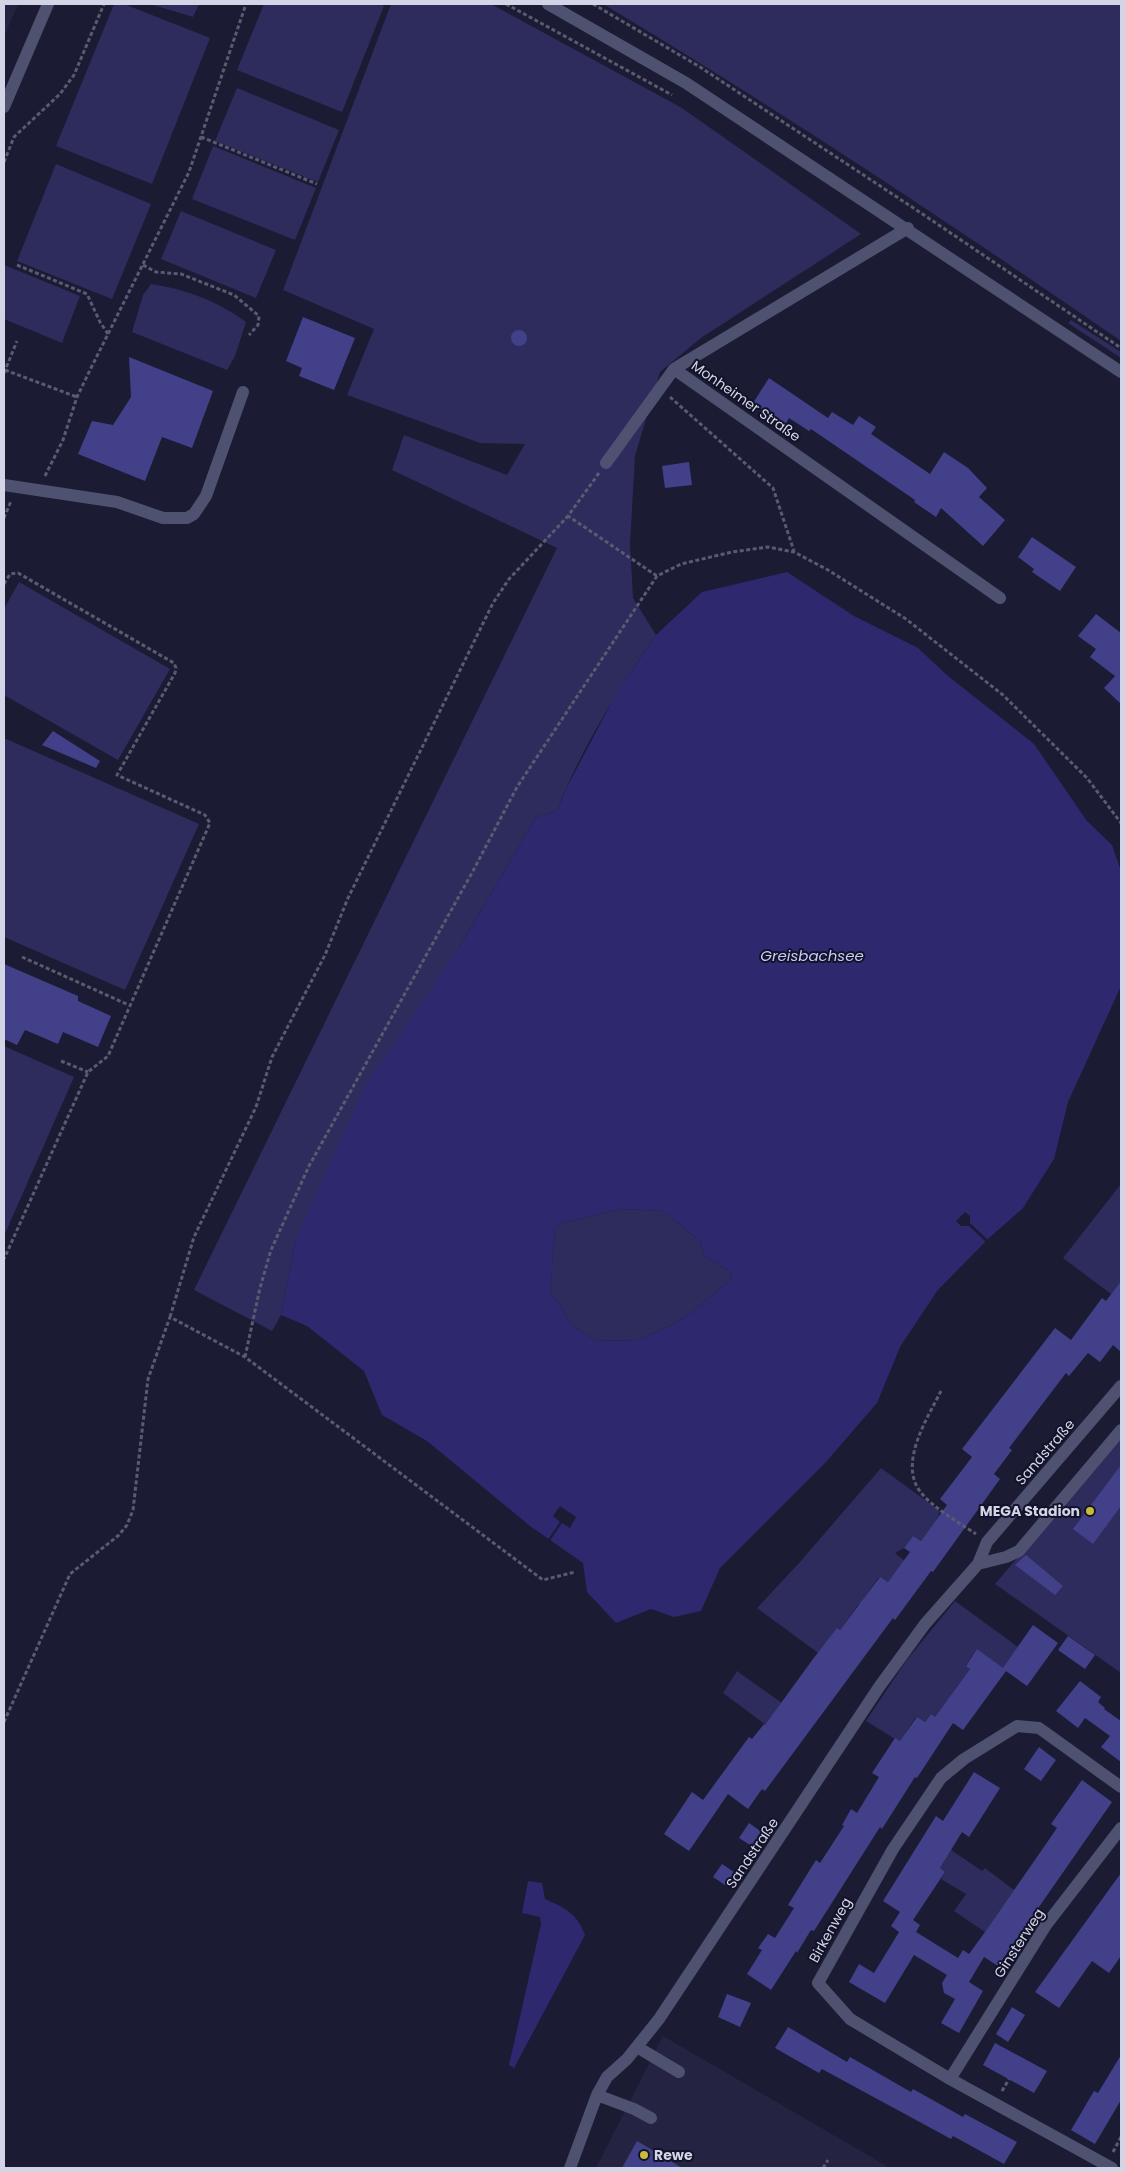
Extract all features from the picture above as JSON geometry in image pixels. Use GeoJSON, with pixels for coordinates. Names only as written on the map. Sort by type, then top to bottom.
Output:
{"type":"FeatureCollection","features":[{"type":"Feature","properties":{"kind":"street"},"geometry":{"type":"LineString","coordinates":[[4,107],[48,4]]}},
{"type":"Feature","properties":{"kind":"street"},"geometry":{"type":"LineString","coordinates":[[548,4],[686,83],[908,228],[1121,372]]}},
{"type":"Feature","properties":{"kind":"street","name":"Monheimer Straße"},"geometry":{"type":"LineString","coordinates":[[908,228],[674,369],[1000,598]]}},
{"type":"Feature","properties":{"kind":"street"},"geometry":{"type":"LineString","coordinates":[[606,463],[674,369]]}},
{"type":"Feature","properties":{"kind":"street"},"geometry":{"type":"LineString","coordinates":[[4,485],[117,502],[163,518],[186,518],[194,514],[206,496],[243,392]]}},
{"type":"Feature","properties":{"kind":"street","name":"Sandstraße"},"geometry":{"type":"LineString","coordinates":[[570,2168],[597,2096],[607,2077],[637,2047],[664,2010],[879,1687],[925,1624],[978,1564],[987,1542],[1121,1386]]}},
{"type":"Feature","properties":{"kind":"street"},"geometry":{"type":"LineString","coordinates":[[978,1564],[1006,1557],[1020,1551],[1121,1430]]}},
{"type":"Feature","properties":{"kind":"street","name":"Birkenweg"},"geometry":{"type":"LineString","coordinates":[[1112,2168],[950,2079],[850,2019],[818,1983],[893,1849],[941,1778],[964,1759],[1016,1726],[1039,1728],[1121,1787]]}},
{"type":"Feature","properties":{"kind":"street","name":"Ginsterweg"},"geometry":{"type":"LineString","coordinates":[[950,2079],[1046,1926],[1121,1828]]}},
{"type":"Feature","properties":{"kind":"street"},"geometry":{"type":"LineString","coordinates":[[637,2047],[679,2072]]}},
{"type":"Feature","properties":{"kind":"street"},"geometry":{"type":"LineString","coordinates":[[597,2096],[634,2109],[651,2118]]}},
{"type":"Feature","properties":{"kind":"path"},"geometry":{"type":"LineString","coordinates":[[4,162],[14,137],[60,94],[74,75],[104,4]]}},
{"type":"Feature","properties":{"kind":"path"},"geometry":{"type":"LineString","coordinates":[[38,490],[63,440],[77,397],[183,185],[246,4]]}},
{"type":"Feature","properties":{"kind":"path"},"geometry":{"type":"LineString","coordinates":[[593,4],[700,67],[1121,348]]}},
{"type":"Feature","properties":{"kind":"path"},"geometry":{"type":"LineString","coordinates":[[201,137],[316,184]]}},
{"type":"Feature","properties":{"kind":"path"},"geometry":{"type":"LineString","coordinates":[[17,265],[87,294],[100,322],[108,334]]}},
{"type":"Feature","properties":{"kind":"path"},"geometry":{"type":"LineString","coordinates":[[143,265],[156,272],[181,274],[234,295],[259,316],[258,325],[249,335]]}},
{"type":"Feature","properties":{"kind":"path"},"geometry":{"type":"LineString","coordinates":[[17,341],[4,371],[77,397]]}},
{"type":"Feature","properties":{"kind":"path"},"geometry":{"type":"LineString","coordinates":[[660,388],[773,488],[794,552]]}},
{"type":"Feature","properties":{"kind":"path"},"geometry":{"type":"LineString","coordinates":[[4,1722],[70,1574],[119,1535],[127,1526],[133,1510],[148,1379],[170,1318],[194,1237],[256,1107],[272,1057],[325,956],[348,898],[493,604],[509,580],[568,516],[606,463]]}},
{"type":"Feature","properties":{"kind":"path"},"geometry":{"type":"LineString","coordinates":[[568,516],[657,576]]}},
{"type":"Feature","properties":{"kind":"path"},"geometry":{"type":"LineString","coordinates":[[245,1357],[260,1288],[271,1250],[310,1166],[473,871],[517,787],[657,576],[681,564],[732,552],[768,547],[794,552],[828,570],[906,619],[1003,695],[1087,778],[1121,823]]}},
{"type":"Feature","properties":{"kind":"path"},"geometry":{"type":"LineString","coordinates":[[4,584],[10,574],[18,574],[174,663],[175,673],[117,775],[205,815],[210,823],[108,1056],[88,1072],[4,1259]]}},
{"type":"Feature","properties":{"kind":"path"},"geometry":{"type":"LineString","coordinates":[[22,957],[131,1006]]}},
{"type":"Feature","properties":{"kind":"path"},"geometry":{"type":"LineString","coordinates":[[61,1060],[88,1072]]}},
{"type":"Feature","properties":{"kind":"path"},"geometry":{"type":"LineString","coordinates":[[170,1318],[245,1357],[544,1580],[575,1572]]}},
{"type":"Feature","properties":{"kind":"path"},"geometry":{"type":"LineString","coordinates":[[941,1391],[921,1432],[914,1454],[914,1484],[924,1497],[987,1542]]}},
{"type":"Feature","properties":{"kind":"path"},"geometry":{"type":"LineString","coordinates":[[823,2168],[828,2160]]}},
{"type":"Feature","properties":{"kind":"shaded area"},"geometry":{"type":"Polygon","coordinates":[[[4,4],[18,4],[4,37],[4,4]]]}},
{"type":"Feature","properties":{"kind":"shaded area"},"geometry":{"type":"Polygon","coordinates":[[[114,4],[124,4],[210,38],[152,184],[56,146],[114,4]]]}},
{"type":"Feature","properties":{"kind":"shaded area"},"geometry":{"type":"Polygon","coordinates":[[[150,4],[199,4],[193,17],[150,4]]]}},
{"type":"Feature","properties":{"kind":"shaded area"},"geometry":{"type":"Polygon","coordinates":[[[264,4],[379,4],[384,6],[342,112],[237,70],[264,4]]]}},
{"type":"Feature","properties":{"kind":"shaded area"},"geometry":{"type":"Polygon","coordinates":[[[391,4],[491,4],[682,108],[861,234],[701,338],[660,372],[635,456],[630,544],[633,598],[656,635],[601,720],[577,765],[557,811],[536,817],[460,946],[295,1242],[281,1315],[272,1331],[194,1290],[557,548],[392,470],[404,435],[507,475],[525,444],[480,443],[347,395],[374,329],[283,290],[391,4]]]}},
{"type":"Feature","properties":{"kind":"shaded area"},"geometry":{"type":"Polygon","coordinates":[[[603,4],[1121,4],[1121,341],[865,168],[603,4]]]}},
{"type":"Feature","properties":{"kind":"shaded area"},"geometry":{"type":"Polygon","coordinates":[[[237,88],[339,130],[318,182],[215,141],[237,88]]]}},
{"type":"Feature","properties":{"kind":"shaded area"},"geometry":{"type":"Polygon","coordinates":[[[213,146],[316,188],[295,240],[192,199],[213,146]]]}},
{"type":"Feature","properties":{"kind":"shaded area"},"geometry":{"type":"Polygon","coordinates":[[[56,164],[151,204],[112,299],[17,261],[56,164]]]}},
{"type":"Feature","properties":{"kind":"shaded area"},"geometry":{"type":"Polygon","coordinates":[[[181,211],[276,250],[256,298],[161,259],[181,211]]]}},
{"type":"Feature","properties":{"kind":"shaded area"},"geometry":{"type":"Polygon","coordinates":[[[4,265],[80,296],[62,343],[4,319],[4,265]]]}},
{"type":"Feature","properties":{"kind":"shaded area"},"geometry":{"type":"Polygon","coordinates":[[[151,284],[201,297],[224,308],[246,322],[235,356],[227,370],[132,332],[143,295],[151,284]]]}},
{"type":"Feature","properties":{"kind":"shaded area"},"geometry":{"type":"Polygon","coordinates":[[[1071,320],[1121,352],[1121,358],[1068,323],[1071,320]]]}},
{"type":"Feature","properties":{"kind":"shaded area"},"geometry":{"type":"Polygon","coordinates":[[[19,582],[170,669],[118,760],[4,695],[4,609],[19,582]]]}},
{"type":"Feature","properties":{"kind":"shaded area"},"geometry":{"type":"Polygon","coordinates":[[[4,738],[199,824],[125,990],[4,937],[4,738]]]}},
{"type":"Feature","properties":{"kind":"shaded area"},"geometry":{"type":"Polygon","coordinates":[[[4,1046],[74,1077],[4,1236],[4,1046]]]}},
{"type":"Feature","properties":{"kind":"shaded area"},"geometry":{"type":"Polygon","coordinates":[[[1121,1184],[1121,1281],[1111,1294],[1063,1258],[1121,1184]]]}},
{"type":"Feature","properties":{"kind":"shaded area"},"geometry":{"type":"Polygon","coordinates":[[[622,1209],[663,1211],[701,1242],[703,1255],[730,1271],[731,1279],[692,1312],[672,1325],[637,1340],[596,1341],[571,1325],[561,1306],[550,1293],[555,1230],[562,1223],[622,1209]]]}},
{"type":"Feature","properties":{"kind":"shaded area","name":"MEGA Stadion"},"geometry":{"type":"Polygon","coordinates":[[[1121,1438],[1121,1673],[995,1584],[1121,1438]]]}},
{"type":"Feature","properties":{"kind":"shaded area"},"geometry":{"type":"Polygon","coordinates":[[[881,1468],[940,1511],[937,1519],[921,1541],[913,1536],[904,1548],[895,1553],[926,1578],[921,1585],[898,1569],[888,1582],[879,1577],[865,1597],[873,1616],[858,1605],[840,1630],[837,1628],[836,1666],[757,1608],[800,1562],[881,1468]]]}},
{"type":"Feature","properties":{"kind":"shaded area"},"geometry":{"type":"Polygon","coordinates":[[[955,1601],[1018,1647],[1003,1669],[977,1649],[966,1665],[970,1668],[968,1672],[935,1717],[931,1714],[925,1722],[916,1717],[906,1732],[903,1744],[866,1721],[906,1661],[955,1601]]]}},
{"type":"Feature","properties":{"kind":"shaded area"},"geometry":{"type":"Polygon","coordinates":[[[737,1671],[782,1703],[766,1725],[723,1693],[737,1671]]]}},
{"type":"Feature","properties":{"kind":"shaded area"},"geometry":{"type":"Polygon","coordinates":[[[951,1850],[982,1871],[985,1868],[1014,1890],[985,1932],[954,1911],[966,1894],[941,1879],[945,1872],[940,1868],[951,1850]]]}},
{"type":"Feature","properties":{"kind":"shaded area"},"geometry":{"type":"Polygon","coordinates":[[[663,2036],[890,2168],[596,2168],[663,2036]]]}},
{"type":"Feature","properties":{"kind":"water","name":"Greisbachsee"},"geometry":{"type":"Polygon","coordinates":[[[787,572],[854,616],[918,648],[948,676],[1034,744],[1087,821],[1112,845],[1121,871],[1121,986],[1068,1102],[1054,1159],[1023,1208],[989,1238],[937,1291],[900,1347],[877,1403],[825,1463],[720,1568],[701,1611],[674,1617],[651,1609],[616,1623],[587,1592],[583,1563],[530,1526],[427,1441],[382,1415],[364,1371],[307,1326],[281,1315],[295,1242],[365,1086],[460,946],[536,817],[557,811],[566,789],[616,694],[656,635],[702,592],[787,572]],[[622,1209],[562,1223],[555,1230],[550,1293],[561,1306],[571,1325],[596,1341],[637,1340],[672,1325],[692,1312],[731,1279],[730,1271],[703,1255],[701,1242],[663,1211],[622,1209]]]}},
{"type":"Feature","properties":{"kind":"water"},"geometry":{"type":"Polygon","coordinates":[[[528,1881],[542,1883],[545,1899],[570,1912],[578,1921],[585,1935],[514,2068],[509,2065],[541,1924],[540,1917],[522,1913],[528,1881]]]}},
{"type":"Feature","properties":{"kind":"pier"},"geometry":{"type":"Polygon","coordinates":[[[965,1212],[970,1216],[970,1223],[989,1241],[987,1243],[969,1226],[961,1226],[956,1221],[965,1212]]]}},
{"type":"Feature","properties":{"kind":"pier"},"geometry":{"type":"Polygon","coordinates":[[[560,1506],[576,1517],[570,1528],[562,1523],[549,1542],[547,1541],[560,1522],[553,1516],[560,1506]]]}},
{"type":"Feature","properties":{"kind":"building"},"geometry":{"type":"Polygon","coordinates":[[[303,317],[355,338],[334,390],[299,376],[302,368],[286,361],[303,317]]]}},
{"type":"Feature","properties":{"kind":"building"},"geometry":{"type":"Polygon","coordinates":[[[519,330],[525,332],[527,338],[525,344],[519,346],[513,344],[511,338],[513,332],[519,330]]]}},
{"type":"Feature","properties":{"kind":"building"},"geometry":{"type":"Polygon","coordinates":[[[129,357],[213,391],[192,448],[162,437],[145,481],[78,454],[92,421],[113,425],[131,397],[129,357]]]}},
{"type":"Feature","properties":{"kind":"building"},"geometry":{"type":"Polygon","coordinates":[[[769,378],[828,418],[832,412],[853,425],[859,416],[876,427],[871,434],[930,474],[944,452],[968,468],[987,488],[979,497],[1005,520],[983,546],[941,508],[936,517],[914,502],[915,500],[811,429],[809,431],[789,418],[785,425],[753,403],[769,378]]]}},
{"type":"Feature","properties":{"kind":"building"},"geometry":{"type":"Polygon","coordinates":[[[689,462],[692,485],[665,488],[662,466],[689,462]]]}},
{"type":"Feature","properties":{"kind":"building"},"geometry":{"type":"Polygon","coordinates":[[[1032,537],[1076,567],[1060,591],[1032,572],[1034,569],[1018,557],[1032,537]]]}},
{"type":"Feature","properties":{"kind":"building"},"geometry":{"type":"Polygon","coordinates":[[[1096,614],[1121,633],[1121,704],[1104,688],[1115,676],[1090,657],[1096,649],[1078,636],[1096,614]]]}},
{"type":"Feature","properties":{"kind":"building"},"geometry":{"type":"Polygon","coordinates":[[[53,731],[100,761],[96,768],[42,745],[53,731]]]}},
{"type":"Feature","properties":{"kind":"building"},"geometry":{"type":"Polygon","coordinates":[[[4,964],[78,996],[78,1001],[111,1016],[98,1047],[63,1032],[58,1044],[25,1030],[17,1045],[4,1039],[4,964]]]}},
{"type":"Feature","properties":{"kind":"building"},"geometry":{"type":"Polygon","coordinates":[[[1121,1281],[1121,1352],[1113,1345],[1100,1362],[1088,1353],[1069,1376],[1066,1373],[1009,1448],[1012,1450],[994,1474],[1000,1479],[933,1572],[931,1571],[895,1620],[893,1618],[765,1791],[762,1789],[748,1809],[728,1794],[689,1851],[664,1834],[692,1792],[703,1800],[749,1737],[752,1739],[765,1725],[837,1628],[840,1630],[880,1577],[888,1582],[910,1552],[904,1548],[913,1536],[921,1541],[947,1505],[940,1499],[972,1457],[962,1449],[1055,1328],[1071,1340],[1102,1298],[1106,1301],[1121,1281]]]}},
{"type":"Feature","properties":{"kind":"building"},"geometry":{"type":"Polygon","coordinates":[[[1121,1465],[1121,1506],[1093,1544],[1073,1529],[1121,1465]]]}},
{"type":"Feature","properties":{"kind":"building"},"geometry":{"type":"Polygon","coordinates":[[[1026,1555],[1063,1586],[1055,1595],[1015,1565],[1026,1555]]]}},
{"type":"Feature","properties":{"kind":"building"},"geometry":{"type":"Polygon","coordinates":[[[1033,1625],[1058,1643],[1027,1686],[1006,1671],[963,1730],[953,1723],[917,1778],[915,1777],[882,1829],[880,1827],[814,1931],[811,1930],[771,1990],[747,1974],[762,1950],[758,1948],[768,1934],[775,1938],[794,1908],[788,1905],[816,1860],[820,1863],[844,1826],[842,1825],[851,1809],[857,1813],[879,1777],[872,1773],[895,1738],[900,1741],[917,1717],[925,1722],[931,1714],[935,1717],[970,1669],[966,1666],[977,1649],[1003,1668],[1033,1625]]]}},
{"type":"Feature","properties":{"kind":"building"},"geometry":{"type":"Polygon","coordinates":[[[1068,1636],[1095,1655],[1085,1669],[1058,1650],[1068,1636]]]}},
{"type":"Feature","properties":{"kind":"building"},"geometry":{"type":"Polygon","coordinates":[[[1080,1681],[1101,1697],[1098,1702],[1104,1709],[1121,1721],[1121,1762],[1101,1747],[1110,1736],[1085,1718],[1078,1728],[1056,1711],[1080,1681]]]}},
{"type":"Feature","properties":{"kind":"building"},"geometry":{"type":"Polygon","coordinates":[[[1039,1747],[1056,1760],[1041,1781],[1024,1769],[1039,1747]]]}},
{"type":"Feature","properties":{"kind":"building"},"geometry":{"type":"Polygon","coordinates":[[[974,1772],[1000,1788],[969,1837],[962,1832],[940,1868],[945,1872],[913,1920],[920,1925],[916,1932],[958,1958],[963,1950],[969,1954],[985,1932],[1057,1828],[1051,1824],[1082,1780],[1112,1802],[998,1966],[984,1957],[969,1982],[983,1991],[959,2033],[941,2023],[955,1999],[944,1993],[942,1983],[947,1975],[914,1955],[885,2003],[849,1982],[859,1964],[874,1973],[899,1932],[891,1926],[900,1912],[883,1901],[936,1816],[943,1821],[974,1772]]]}},
{"type":"Feature","properties":{"kind":"building"},"geometry":{"type":"Polygon","coordinates":[[[749,1823],[763,1833],[753,1847],[739,1838],[749,1823]]]}},
{"type":"Feature","properties":{"kind":"building"},"geometry":{"type":"Polygon","coordinates":[[[722,1864],[737,1874],[728,1887],[713,1877],[722,1864]]]}},
{"type":"Feature","properties":{"kind":"building"},"geometry":{"type":"Polygon","coordinates":[[[1121,1873],[1121,1956],[1109,1973],[1092,1961],[1059,2008],[1035,1992],[1121,1873]]]}},
{"type":"Feature","properties":{"kind":"building"},"geometry":{"type":"Polygon","coordinates":[[[727,1994],[751,2003],[740,2027],[718,2017],[727,1994]]]}},
{"type":"Feature","properties":{"kind":"building"},"geometry":{"type":"Polygon","coordinates":[[[1012,2007],[1025,2015],[1008,2042],[996,2034],[1012,2007]]]}},
{"type":"Feature","properties":{"kind":"building"},"geometry":{"type":"Polygon","coordinates":[[[788,2027],[847,2062],[850,2057],[911,2092],[913,2089],[963,2117],[965,2114],[1017,2142],[1004,2164],[953,2136],[951,2139],[822,2069],[819,2073],[775,2048],[788,2027]]]}},
{"type":"Feature","properties":{"kind":"building"},"geometry":{"type":"Polygon","coordinates":[[[995,2043],[1047,2071],[1034,2093],[983,2065],[995,2043]]]}},
{"type":"Feature","properties":{"kind":"building"},"geometry":{"type":"Polygon","coordinates":[[[1121,2055],[1121,2100],[1095,2144],[1071,2130],[1094,2091],[1098,2093],[1121,2055]]]}},
{"type":"Feature","properties":{"kind":"building","name":"Rewe"},"geometry":{"type":"Polygon","coordinates":[[[637,2141],[682,2168],[622,2168],[637,2141]]]}},
{"type":"Feature","properties":{"kind":"place","name":"MEGA Stadion"},"geometry":{"type":"Point","coordinates":[1090,1511]}},
{"type":"Feature","properties":{"kind":"place","name":"Rewe"},"geometry":{"type":"Point","coordinates":[644,2155]}}]}
